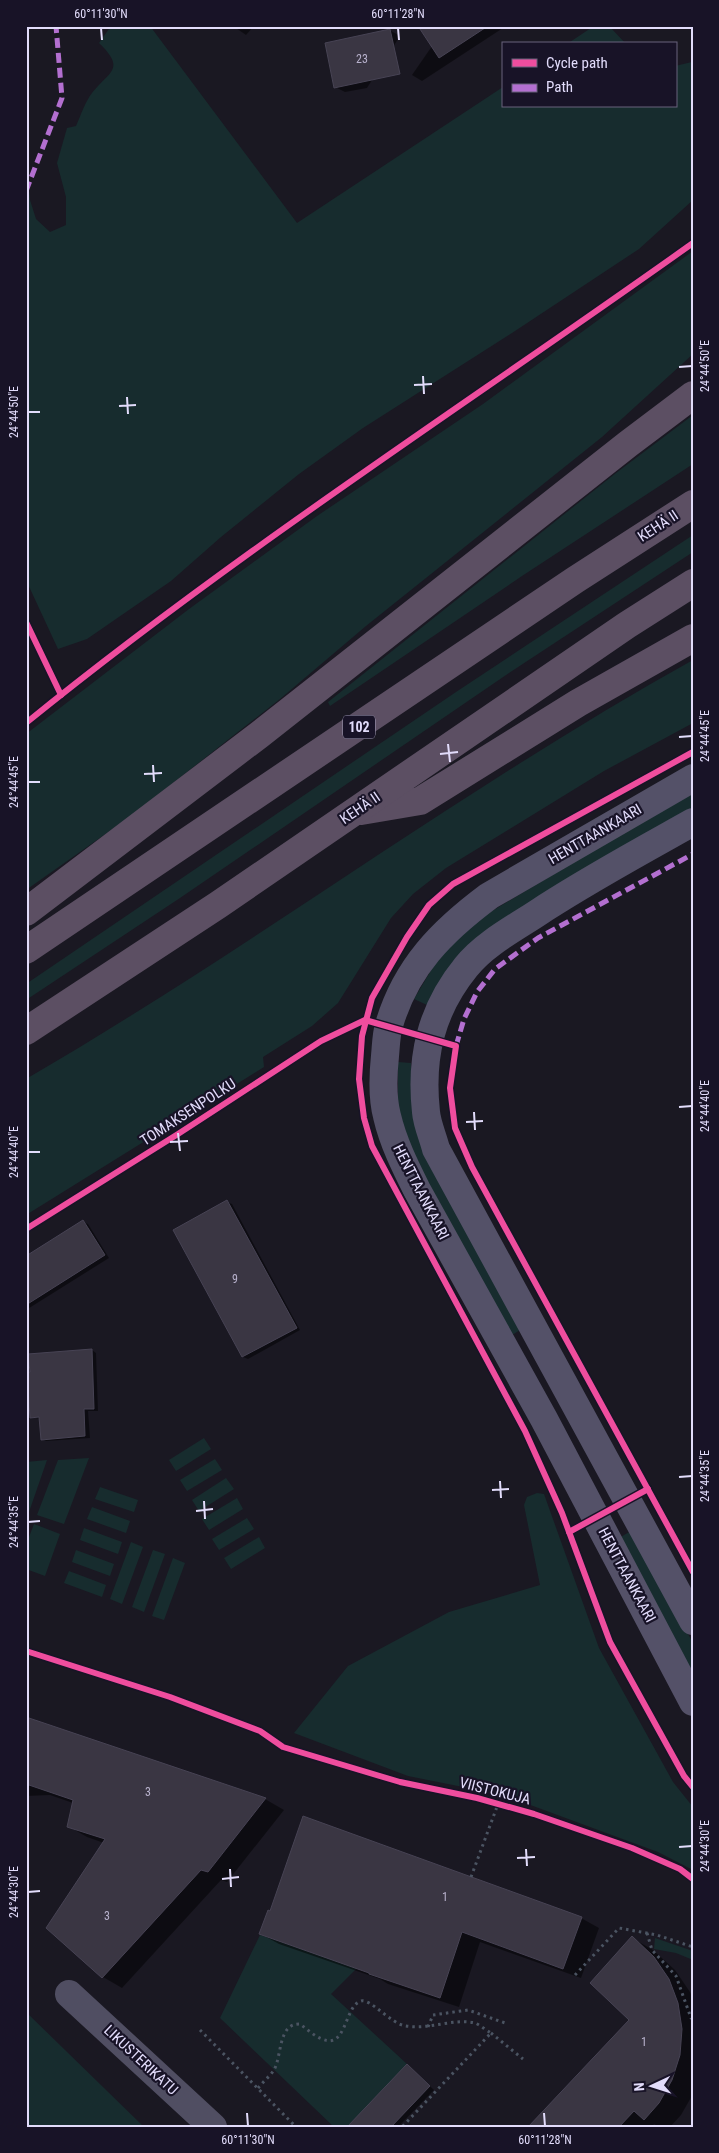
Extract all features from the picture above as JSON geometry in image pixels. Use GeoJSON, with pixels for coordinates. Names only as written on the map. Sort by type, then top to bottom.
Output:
{"type":"FeatureCollection","features":[{"type":"Feature","properties":{"kind":"highway"},"geometry":{"type":"LineString","coordinates":[[26,912],[259,735],[628,444],[693,395]]}},
{"type":"Feature","properties":{"kind":"highway","name":"KEHÄ II"},"geometry":{"type":"LineString","coordinates":[[26,950],[575,580],[693,504]]}},
{"type":"Feature","properties":{"kind":"highway","name":"KEHÄ II"},"geometry":{"type":"LineString","coordinates":[[26,1031],[218,905],[627,625],[693,583]]}},
{"type":"Feature","properties":{"kind":"highway"},"geometry":{"type":"LineString","coordinates":[[353,813],[420,801],[578,703],[693,638]]}},
{"type":"Feature","properties":{"kind":"main road","name":"HENTTAANKAARI"},"geometry":{"type":"LineString","coordinates":[[693,778],[490,896],[458,919],[430,947],[410,976],[388,1026],[383,1075],[386,1115],[398,1152],[553,1436],[693,1702]]}},
{"type":"Feature","properties":{"kind":"main road"},"geometry":{"type":"LineString","coordinates":[[693,822],[586,882],[487,947],[466,966],[438,1013],[431,1029],[428,1038],[424,1077],[426,1114],[436,1149],[693,1621]]}},
{"type":"Feature","properties":{"kind":"street","name":"LIKUSTERIKATU"},"geometry":{"type":"LineString","coordinates":[[69,1994],[213,2127]]}},
{"type":"Feature","properties":{"kind":"path"},"geometry":{"type":"LineString","coordinates":[[323,28],[330,26]]}},
{"type":"Feature","properties":{"kind":"path"},"geometry":{"type":"LineString","coordinates":[[471,1877],[495,1803]]}},
{"type":"Feature","properties":{"kind":"path"},"geometry":{"type":"LineString","coordinates":[[574,1975],[619,1928],[646,1933],[693,1948]]}},
{"type":"Feature","properties":{"kind":"path"},"geometry":{"type":"LineString","coordinates":[[646,1933],[652,1950],[676,1976],[691,2018],[693,2018]]}},
{"type":"Feature","properties":{"kind":"path"},"geometry":{"type":"LineString","coordinates":[[258,2088],[274,2069],[285,2032],[290,2026],[300,2024],[323,2040],[337,2038],[357,2003],[362,2000],[368,2001],[389,2019],[405,2026],[428,2027],[463,2022],[476,2024],[491,2033],[523,2059]]}},
{"type":"Feature","properties":{"kind":"path"},"geometry":{"type":"LineString","coordinates":[[428,2027],[434,2015],[468,2010],[508,2024]]}},
{"type":"Feature","properties":{"kind":"path"},"geometry":{"type":"LineString","coordinates":[[200,2030],[296,2127]]}},
{"type":"Feature","properties":{"kind":"path"},"geometry":{"type":"LineString","coordinates":[[402,2127],[491,2033]]}},
{"type":"Feature","properties":{"kind":"green space"},"geometry":{"type":"Polygon","coordinates":[[[111,26],[150,26],[297,223],[502,88],[502,108],[676,108],[676,66],[692,62],[693,200],[639,249],[363,428],[299,474],[221,537],[171,581],[87,639],[58,649],[26,580],[26,164],[30,200],[36,219],[50,232],[66,225],[66,197],[57,163],[67,128],[76,126],[85,104],[112,70],[112,59],[99,43],[111,26]]]}},
{"type":"Feature","properties":{"kind":"green space"},"geometry":{"type":"Polygon","coordinates":[[[594,26],[609,26],[624,42],[570,42],[594,26]]]}},
{"type":"Feature","properties":{"kind":"green space"},"geometry":{"type":"Polygon","coordinates":[[[693,251],[693,354],[602,437],[366,626],[280,699],[131,816],[26,890],[26,734],[189,609],[317,516],[483,404],[693,251]]]}},
{"type":"Feature","properties":{"kind":"green space"},"geometry":{"type":"Polygon","coordinates":[[[693,415],[693,464],[522,576],[330,706],[328,702],[616,473],[693,415]]]}},
{"type":"Feature","properties":{"kind":"green space"},"geometry":{"type":"Polygon","coordinates":[[[693,535],[693,552],[509,673],[180,898],[26,1000],[26,984],[456,692],[693,535]]]}},
{"type":"Feature","properties":{"kind":"green space"},"geometry":{"type":"Polygon","coordinates":[[[693,660],[693,723],[604,771],[446,868],[413,894],[391,918],[338,1003],[312,1026],[263,1057],[264,1067],[26,1215],[26,1079],[194,976],[524,761],[608,709],[693,660]]]}},
{"type":"Feature","properties":{"kind":"green space"},"geometry":{"type":"Polygon","coordinates":[[[693,791],[693,808],[590,867],[427,1005],[414,999],[436,962],[455,940],[487,914],[693,791]]]}},
{"type":"Feature","properties":{"kind":"green space"},"geometry":{"type":"Polygon","coordinates":[[[398,1062],[411,1063],[412,1101],[520,1330],[509,1337],[432,1195],[401,1123],[398,1101],[398,1062]]]}},
{"type":"Feature","properties":{"kind":"green space"},"geometry":{"type":"Polygon","coordinates":[[[204,1438],[211,1449],[176,1471],[169,1460],[204,1438]]]}},
{"type":"Feature","properties":{"kind":"green space"},"geometry":{"type":"Polygon","coordinates":[[[89,1458],[64,1524],[37,1515],[58,1460],[89,1458]]]}},
{"type":"Feature","properties":{"kind":"green space"},"geometry":{"type":"Polygon","coordinates":[[[215,1459],[222,1470],[187,1491],[180,1480],[215,1459]]]}},
{"type":"Feature","properties":{"kind":"green space"},"geometry":{"type":"Polygon","coordinates":[[[47,1460],[29,1512],[26,1511],[26,1462],[47,1460]]]}},
{"type":"Feature","properties":{"kind":"green space"},"geometry":{"type":"Polygon","coordinates":[[[226,1478],[234,1489],[199,1511],[192,1500],[226,1478]]]}},
{"type":"Feature","properties":{"kind":"green space"},"geometry":{"type":"Polygon","coordinates":[[[100,1487],[138,1500],[134,1512],[95,1499],[100,1487]]]}},
{"type":"Feature","properties":{"kind":"green space"},"geometry":{"type":"Polygon","coordinates":[[[537,1493],[544,1494],[599,1648],[673,1782],[693,1807],[693,1870],[658,1852],[503,1795],[408,1776],[294,1733],[348,1666],[449,1612],[540,1585],[524,1505],[527,1497],[537,1493]]]}},
{"type":"Feature","properties":{"kind":"green space"},"geometry":{"type":"Polygon","coordinates":[[[237,1498],[243,1509],[209,1530],[202,1519],[237,1498]]]}},
{"type":"Feature","properties":{"kind":"green space"},"geometry":{"type":"Polygon","coordinates":[[[92,1507],[130,1521],[126,1533],[87,1519],[92,1507]]]}},
{"type":"Feature","properties":{"kind":"green space"},"geometry":{"type":"Polygon","coordinates":[[[247,1518],[254,1529],[219,1550],[212,1539],[247,1518]]]}},
{"type":"Feature","properties":{"kind":"green space"},"geometry":{"type":"Polygon","coordinates":[[[34,1524],[60,1534],[45,1576],[26,1569],[26,1545],[34,1524]]]}},
{"type":"Feature","properties":{"kind":"green space"},"geometry":{"type":"Polygon","coordinates":[[[84,1528],[122,1542],[118,1554],[80,1540],[84,1528]]]}},
{"type":"Feature","properties":{"kind":"green space"},"geometry":{"type":"Polygon","coordinates":[[[631,1531],[693,1643],[693,1673],[619,1538],[631,1531]]]}},
{"type":"Feature","properties":{"kind":"green space"},"geometry":{"type":"Polygon","coordinates":[[[259,1537],[265,1548],[231,1569],[224,1558],[259,1537]]]}},
{"type":"Feature","properties":{"kind":"green space"},"geometry":{"type":"Polygon","coordinates":[[[131,1542],[143,1547],[122,1604],[110,1599],[131,1542]]]}},
{"type":"Feature","properties":{"kind":"green space"},"geometry":{"type":"Polygon","coordinates":[[[76,1550],[114,1564],[110,1576],[72,1562],[76,1550]]]}},
{"type":"Feature","properties":{"kind":"green space"},"geometry":{"type":"Polygon","coordinates":[[[153,1550],[165,1554],[144,1612],[132,1607],[153,1550]]]}},
{"type":"Feature","properties":{"kind":"green space"},"geometry":{"type":"Polygon","coordinates":[[[173,1558],[185,1563],[164,1620],[152,1616],[173,1558]]]}},
{"type":"Feature","properties":{"kind":"green space"},"geometry":{"type":"Polygon","coordinates":[[[69,1571],[106,1585],[102,1597],[64,1583],[69,1571]]]}},
{"type":"Feature","properties":{"kind":"green space"},"geometry":{"type":"Polygon","coordinates":[[[260,1935],[357,1968],[331,1994],[407,2064],[347,2127],[334,2127],[220,2018],[260,1935]]]}},
{"type":"Feature","properties":{"kind":"green space"},"geometry":{"type":"Polygon","coordinates":[[[655,1938],[693,1951],[693,1960],[676,1953],[654,1949],[655,1938]]]}},
{"type":"Feature","properties":{"kind":"green space"},"geometry":{"type":"Polygon","coordinates":[[[26,2012],[144,2127],[26,2127],[26,2012]]]}},
{"type":"Feature","properties":{"kind":"building"},"geometry":{"type":"Polygon","coordinates":[[[418,26],[488,26],[439,58],[418,26]]]}},
{"type":"Feature","properties":{"kind":"building"},"geometry":{"type":"Polygon","coordinates":[[[390,29],[400,74],[334,88],[325,43],[390,29]]]}},
{"type":"Feature","properties":{"kind":"building"},"geometry":{"type":"Polygon","coordinates":[[[227,1200],[297,1328],[242,1357],[173,1230],[227,1200]]]}},
{"type":"Feature","properties":{"kind":"building"},"geometry":{"type":"Polygon","coordinates":[[[83,1220],[105,1255],[26,1305],[26,1256],[83,1220]]]}},
{"type":"Feature","properties":{"kind":"building"},"geometry":{"type":"Polygon","coordinates":[[[92,1349],[94,1409],[84,1409],[85,1436],[41,1440],[39,1417],[30,1418],[27,1372],[30,1372],[28,1354],[92,1349]]]}},
{"type":"Feature","properties":{"kind":"building"},"geometry":{"type":"Polygon","coordinates":[[[26,1717],[266,1798],[208,1872],[201,1870],[102,1978],[46,1928],[105,1839],[67,1827],[73,1800],[26,1784],[26,1717]]]}},
{"type":"Feature","properties":{"kind":"building"},"geometry":{"type":"Polygon","coordinates":[[[303,1816],[582,1917],[563,1969],[462,1932],[440,1998],[259,1934],[268,1910],[270,1911],[303,1816]]]}},
{"type":"Feature","properties":{"kind":"building"},"geometry":{"type":"Polygon","coordinates":[[[632,1936],[654,1957],[669,1979],[678,2003],[682,2029],[680,2055],[672,2080],[659,2103],[644,2120],[634,2111],[619,2127],[528,2127],[629,2020],[590,1983],[632,1936]]]}},
{"type":"Feature","properties":{"kind":"building"},"geometry":{"type":"Polygon","coordinates":[[[407,2064],[430,2086],[391,2127],[347,2127],[407,2064]]]}},
{"type":"Feature","properties":{"kind":"marked path"},"geometry":{"type":"LineString","coordinates":[[26,191],[62,98],[56,26]]}},
{"type":"Feature","properties":{"kind":"marked path"},"geometry":{"type":"LineString","coordinates":[[456,1046],[464,1019],[477,992],[495,969],[538,938],[693,854]]}},
{"type":"Feature","properties":{"kind":"cycle path"},"geometry":{"type":"LineString","coordinates":[[26,723],[107,659],[272,537],[693,243]]}},
{"type":"Feature","properties":{"kind":"cycle path"},"geometry":{"type":"LineString","coordinates":[[26,622],[61,695]]}},
{"type":"Feature","properties":{"kind":"cycle path"},"geometry":{"type":"LineString","coordinates":[[693,752],[453,884],[429,905],[407,937],[372,998],[362,1036],[359,1079],[364,1118],[372,1146],[525,1431],[562,1513],[610,1642],[684,1776],[693,1787]]}},
{"type":"Feature","properties":{"kind":"cycle path","name":"TOMAKSENPOLKU"},"geometry":{"type":"LineString","coordinates":[[26,1229],[178,1134],[321,1041],[365,1020],[456,1046],[450,1088],[455,1128],[472,1167],[693,1572]]}},
{"type":"Feature","properties":{"kind":"cycle path"},"geometry":{"type":"LineString","coordinates":[[569,1532],[648,1489]]}},
{"type":"Feature","properties":{"kind":"cycle path","name":"VIISTOKUJA"},"geometry":{"type":"LineString","coordinates":[[26,1651],[170,1697],[260,1731],[283,1747],[400,1782],[477,1798],[534,1814],[632,1848],[680,1869],[693,1879]]}}]}
